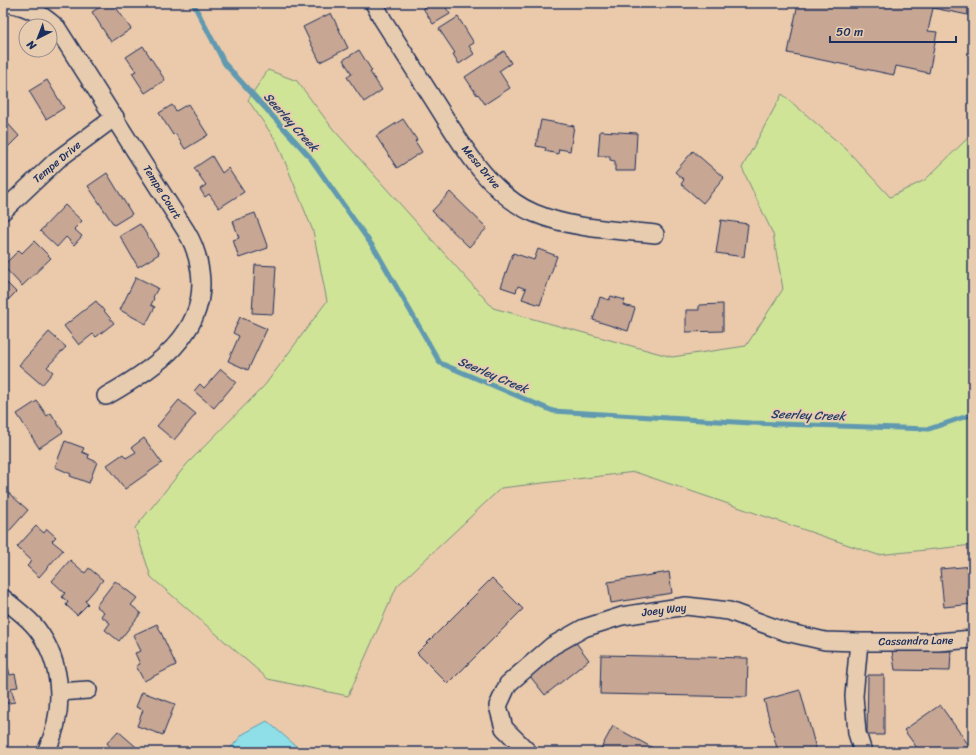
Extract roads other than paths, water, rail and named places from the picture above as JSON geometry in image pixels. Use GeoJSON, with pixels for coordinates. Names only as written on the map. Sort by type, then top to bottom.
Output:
{"type":"FeatureCollection","features":[{"type":"Feature","properties":{"kind":"street","name":"Tempe Court"},"geometry":{"type":"LineString","coordinates":[[3,3],[9,3],[32,10],[57,28],[115,117],[190,237],[197,252],[201,284],[195,315],[188,329],[162,359],[141,375],[106,396]]}},
{"type":"Feature","properties":{"kind":"street","name":"Mesa Drive"},"geometry":{"type":"LineString","coordinates":[[374,3],[467,153],[499,190],[533,213],[559,222],[575,226],[655,234]]}},
{"type":"Feature","properties":{"kind":"street","name":"Tempe Drive"},"geometry":{"type":"LineString","coordinates":[[3,211],[52,164],[115,117]]}},
{"type":"Feature","properties":{"kind":"street"},"geometry":{"type":"LineString","coordinates":[[3,598],[28,620],[41,636],[52,658],[59,682],[60,692],[57,722],[53,737],[46,752]]}},
{"type":"Feature","properties":{"kind":"street","name":"Joey Way"},"geometry":{"type":"LineString","coordinates":[[528,752],[504,728],[498,706],[508,684],[552,646],[584,628],[622,616],[686,606],[729,612],[786,632],[825,641],[859,642]]}},
{"type":"Feature","properties":{"kind":"street","name":"Cassandra Lane"},"geometry":{"type":"LineString","coordinates":[[859,642],[938,642],[973,639]]}},
{"type":"Feature","properties":{"kind":"street"},"geometry":{"type":"LineString","coordinates":[[859,642],[854,696],[857,733],[863,752]]}},
{"type":"Feature","properties":{"kind":"street"},"geometry":{"type":"LineString","coordinates":[[60,692],[88,690]]}},
{"type":"Feature","properties":{"kind":"water"},"geometry":{"type":"Polygon","coordinates":[[[267,721],[303,752],[227,752],[243,734],[267,721]]]}},
{"type":"Feature","properties":{"kind":"waterway","name":"Seerley Creek"},"geometry":{"type":"LineString","coordinates":[[193,3],[225,64],[309,156],[376,251],[440,363],[553,411],[751,423],[929,429],[973,414]]}}]}
